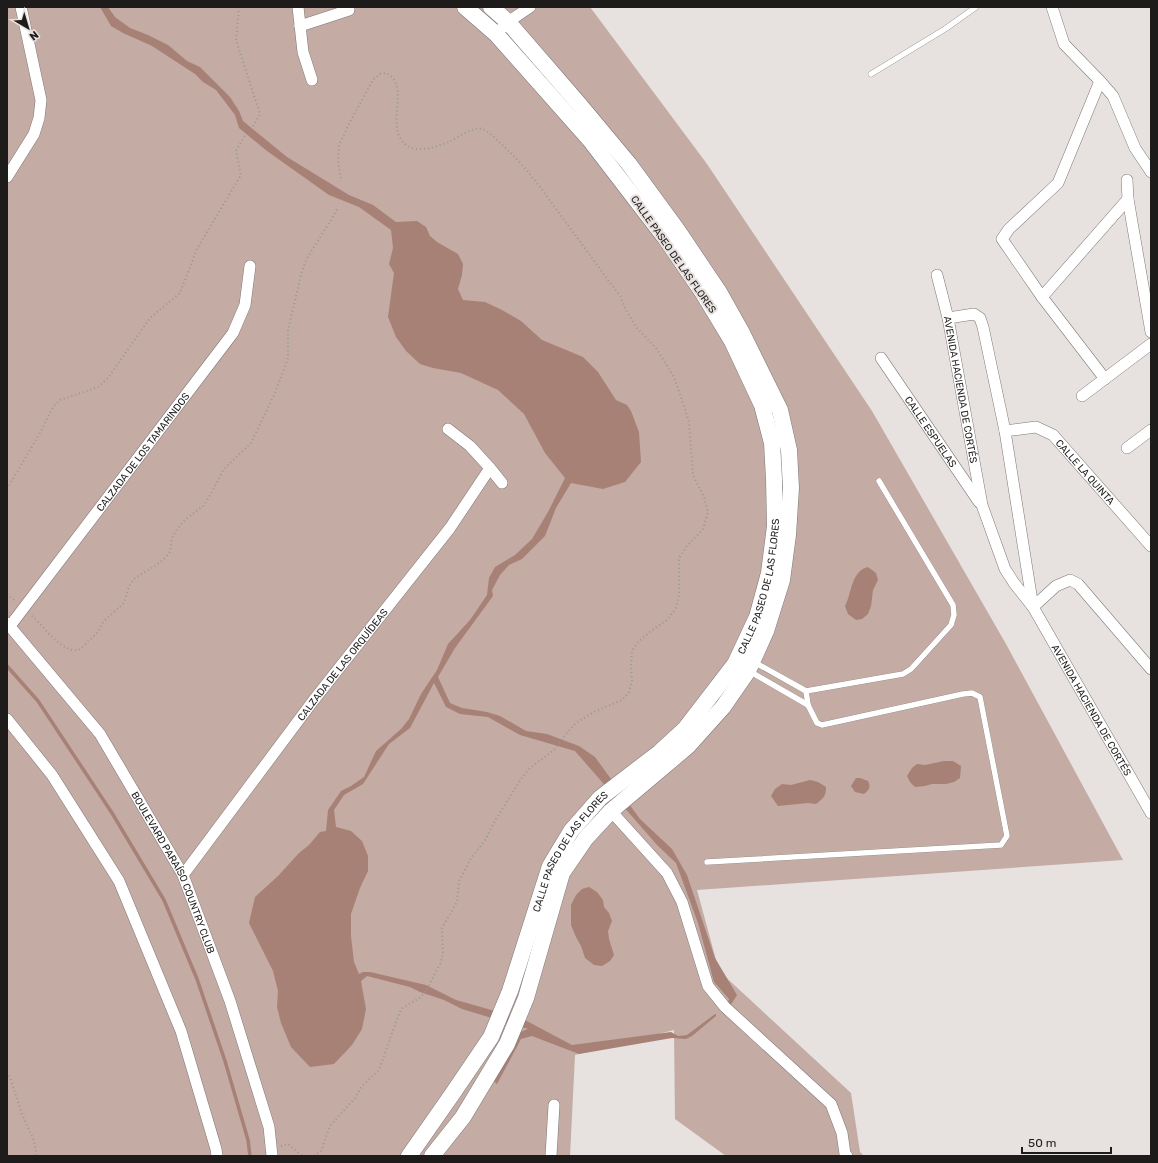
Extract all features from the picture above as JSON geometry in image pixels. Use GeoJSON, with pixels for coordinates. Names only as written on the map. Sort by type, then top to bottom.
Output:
{"type":"FeatureCollection","features":[{"type":"Feature","properties":{"kind":"street"},"geometry":{"type":"LineString","coordinates":[[7,177],[34,134],[40,118],[41,100],[22,7]]}},
{"type":"Feature","properties":{"kind":"street"},"geometry":{"type":"LineString","coordinates":[[298,7],[303,52],[312,80]]}},
{"type":"Feature","properties":{"kind":"street","name":"CALLE PASEO DE LAS FLORES"},"geometry":{"type":"LineString","coordinates":[[466,7],[496,34],[672,235]]}},
{"type":"Feature","properties":{"kind":"street","name":"CALLE PASEO DE LAS FLORES"},"geometry":{"type":"LineString","coordinates":[[436,1151],[463,1117],[507,1044],[526,998],[562,873],[586,838],[611,811],[633,783],[660,752],[685,729],[744,662],[769,573],[775,526],[772,443],[762,405],[732,341],[703,293],[672,235],[624,158],[508,22],[491,7]]}},
{"type":"Feature","properties":{"kind":"street"},"geometry":{"type":"LineString","coordinates":[[496,34],[508,22],[530,7]]}},
{"type":"Feature","properties":{"kind":"street"},"geometry":{"type":"LineString","coordinates":[[1052,7],[1064,44],[1100,81],[1112,96],[1135,148],[1151,172]]}},
{"type":"Feature","properties":{"kind":"street"},"geometry":{"type":"LineString","coordinates":[[300,26],[349,10]]}},
{"type":"Feature","properties":{"kind":"street"},"geometry":{"type":"LineString","coordinates":[[1100,81],[1058,183],[1009,229],[1002,239],[1042,297],[1105,378]]}},
{"type":"Feature","properties":{"kind":"street"},"geometry":{"type":"LineString","coordinates":[[1127,180],[1128,199],[1151,332]]}},
{"type":"Feature","properties":{"kind":"street"},"geometry":{"type":"LineString","coordinates":[[1042,297],[1128,199]]}},
{"type":"Feature","properties":{"kind":"street","name":"CALZADA DE LOS TAMARINDOS"},"geometry":{"type":"LineString","coordinates":[[9,625],[24,609],[233,333],[246,305],[250,266]]}},
{"type":"Feature","properties":{"kind":"street"},"geometry":{"type":"LineString","coordinates":[[937,275],[948,318]]}},
{"type":"Feature","properties":{"kind":"street","name":"AVENIDA HACIENDA DE CORTÉS"},"geometry":{"type":"LineString","coordinates":[[1033,607],[1005,432],[983,327],[980,318],[974,314],[948,318],[982,505],[1005,569],[1033,607],[1151,813]]}},
{"type":"Feature","properties":{"kind":"street"},"geometry":{"type":"LineString","coordinates":[[1082,396],[1151,344]]}},
{"type":"Feature","properties":{"kind":"street","name":"CALLE ESPUELAS"},"geometry":{"type":"LineString","coordinates":[[881,358],[982,505]]}},
{"type":"Feature","properties":{"kind":"street","name":"CALLE LA QUINTA"},"geometry":{"type":"LineString","coordinates":[[1005,432],[1036,427],[1053,435],[1151,546]]}},
{"type":"Feature","properties":{"kind":"street"},"geometry":{"type":"LineString","coordinates":[[448,429],[470,446],[502,483]]}},
{"type":"Feature","properties":{"kind":"street"},"geometry":{"type":"LineString","coordinates":[[1127,448],[1151,430]]}},
{"type":"Feature","properties":{"kind":"street","name":"CALZADA DE LAS ORQUÍDEAS"},"geometry":{"type":"LineString","coordinates":[[182,876],[314,701],[450,528],[490,468]]}},
{"type":"Feature","properties":{"kind":"street"},"geometry":{"type":"LineString","coordinates":[[1033,607],[1056,586],[1070,580],[1078,584],[1151,669]]}},
{"type":"Feature","properties":{"kind":"street","name":"BOULEVARD PARAÍSO COUNTRY CLUB"},"geometry":{"type":"LineString","coordinates":[[9,625],[100,734],[182,876],[230,1001],[269,1127],[272,1152]]}},
{"type":"Feature","properties":{"kind":"street"},"geometry":{"type":"LineString","coordinates":[[7,719],[52,776],[119,881],[181,1031],[217,1156]]}},
{"type":"Feature","properties":{"kind":"street","name":"CALLE PASEO DE LAS FLORES"},"geometry":{"type":"LineString","coordinates":[[409,1156],[426,1134],[490,1037],[510,991],[550,866],[571,831],[600,798],[633,783]]}},
{"type":"Feature","properties":{"kind":"street"},"geometry":{"type":"LineString","coordinates":[[611,811],[667,873],[682,902],[708,986],[725,1007],[832,1104],[842,1133],[845,1154],[847,1156]]}},
{"type":"Feature","properties":{"kind":"street"},"geometry":{"type":"LineString","coordinates":[[586,814],[600,823]]}},
{"type":"Feature","properties":{"kind":"street"},"geometry":{"type":"LineString","coordinates":[[551,1156],[554,1105]]}},
{"type":"Feature","properties":{"kind":"street"},"geometry":{"type":"LineString","coordinates":[[426,1134],[436,1151]]}},
{"type":"Feature","properties":{"kind":"lane"},"geometry":{"type":"LineString","coordinates":[[871,74],[976,7]]}},
{"type":"Feature","properties":{"kind":"lane"},"geometry":{"type":"LineString","coordinates":[[744,662],[806,691],[903,674],[911,670],[952,625],[954,615],[953,605],[879,481]]}},
{"type":"Feature","properties":{"kind":"lane"},"geometry":{"type":"LineString","coordinates":[[744,662],[808,705]]}},
{"type":"Feature","properties":{"kind":"lane"},"geometry":{"type":"LineString","coordinates":[[707,862],[1001,844],[1006,836],[980,696],[972,693],[963,694],[822,725],[817,723],[808,705],[806,691]]}},
{"type":"Feature","properties":{"kind":"path"},"geometry":{"type":"LineString","coordinates":[[239,7],[236,40],[260,114],[252,128]]}},
{"type":"Feature","properties":{"kind":"path"},"geometry":{"type":"LineString","coordinates":[[314,1156],[322,1151],[330,1126],[355,1098],[362,1086],[379,1070],[390,1036],[402,1009],[422,997],[429,985],[440,964],[443,954],[442,928],[457,902],[459,881],[470,860],[485,840],[496,819],[521,779],[530,768],[554,750],[576,723],[594,712],[622,700],[629,692],[632,682],[632,651],[646,635],[667,620],[676,608],[678,595],[679,558],[687,546],[703,529],[708,512],[704,497],[693,475],[689,422],[674,377],[656,348],[636,327],[620,296],[535,180],[512,154],[481,128],[427,149],[417,150],[406,145],[401,139],[397,127],[398,90],[396,81],[392,76],[386,73],[380,74],[373,80],[339,145],[338,161],[342,180]]}},
{"type":"Feature","properties":{"kind":"path"},"geometry":{"type":"LineString","coordinates":[[7,489],[53,407],[60,400],[98,387],[108,378],[150,318],[180,293],[197,249],[241,174],[236,151],[245,136]]}},
{"type":"Feature","properties":{"kind":"path"},"geometry":{"type":"LineString","coordinates":[[24,609],[41,624],[58,643],[70,649],[79,650],[96,634],[104,621],[124,603],[129,586],[135,578],[155,566],[170,552],[172,538],[177,529],[186,519],[203,506],[224,469],[251,442],[275,393],[288,358],[288,330],[302,271],[307,258],[337,209]]}},
{"type":"Feature","properties":{"kind":"path"},"geometry":{"type":"LineString","coordinates":[[7,1072],[22,1114],[34,1141],[37,1156]]}},
{"type":"Feature","properties":{"kind":"path"},"geometry":{"type":"LineString","coordinates":[[272,1152],[288,1144],[302,1156]]}},
{"type":"Feature","properties":{"kind":"shaded area"},"geometry":{"type":"Polygon","coordinates":[[[7,7],[590,7],[707,164],[872,411],[1006,644],[1123,860],[697,890],[719,971],[851,1093],[860,1152],[864,1156],[726,1156],[675,1119],[674,1030],[575,1055],[570,1156],[7,1156],[7,7]]]}},
{"type":"Feature","properties":{"kind":"shaded area"},"geometry":{"type":"Polygon","coordinates":[[[100,7],[108,7],[115,17],[130,28],[168,45],[187,61],[200,67],[230,97],[239,111],[243,121],[287,157],[349,195],[373,205],[396,222],[417,221],[426,227],[430,236],[437,242],[458,254],[463,264],[458,289],[463,300],[485,302],[502,310],[521,321],[542,340],[583,357],[598,372],[616,400],[627,405],[631,411],[639,432],[641,462],[625,482],[603,489],[571,483],[556,508],[545,536],[522,559],[509,565],[500,575],[492,590],[493,596],[455,648],[438,677],[450,703],[462,708],[487,712],[500,716],[526,731],[547,734],[579,746],[595,757],[640,819],[672,849],[687,875],[715,958],[737,995],[732,1003],[726,1008],[725,1005],[729,999],[714,982],[698,923],[676,863],[657,845],[575,751],[520,735],[488,717],[460,714],[446,707],[434,683],[410,728],[389,744],[363,784],[344,795],[334,810],[336,827],[351,831],[362,841],[368,856],[368,871],[351,914],[351,936],[354,962],[359,974],[363,972],[370,972],[426,985],[456,1000],[523,1019],[572,1045],[671,1032],[678,1036],[687,1035],[716,1014],[716,1016],[692,1036],[686,1039],[672,1038],[579,1054],[532,1036],[521,1039],[497,1084],[492,1079],[518,1033],[528,1029],[462,1009],[444,1000],[410,987],[367,976],[361,981],[366,1009],[362,1029],[352,1045],[334,1064],[310,1067],[291,1047],[281,1023],[277,1007],[278,991],[273,971],[249,923],[255,897],[309,845],[320,832],[326,831],[328,810],[341,791],[364,777],[376,751],[401,729],[409,719],[421,694],[437,670],[448,644],[470,620],[487,595],[489,578],[495,567],[515,555],[532,539],[548,512],[565,478],[545,453],[524,414],[498,390],[461,373],[420,364],[406,351],[396,337],[388,317],[394,273],[389,264],[393,248],[391,230],[359,207],[329,195],[267,151],[239,128],[235,115],[216,90],[203,82],[195,74],[152,46],[111,26],[100,7]]]}},
{"type":"Feature","properties":{"kind":"shaded area"},"geometry":{"type":"Polygon","coordinates":[[[868,567],[876,573],[878,580],[873,590],[871,606],[868,614],[862,619],[856,620],[848,614],[845,606],[855,578],[862,569],[868,567]]]}},
{"type":"Feature","properties":{"kind":"shaded area"},"geometry":{"type":"Polygon","coordinates":[[[944,761],[953,761],[961,766],[960,778],[954,782],[946,784],[932,784],[915,787],[910,782],[907,776],[912,768],[917,764],[925,765],[944,761]]]}},
{"type":"Feature","properties":{"kind":"shaded area"},"geometry":{"type":"Polygon","coordinates":[[[856,778],[868,781],[869,788],[864,794],[855,792],[851,786],[856,778]]]}},
{"type":"Feature","properties":{"kind":"shaded area"},"geometry":{"type":"Polygon","coordinates":[[[810,780],[818,782],[826,787],[824,797],[816,804],[808,803],[778,806],[771,796],[775,789],[782,784],[791,785],[810,780]]]}},
{"type":"Feature","properties":{"kind":"shaded area"},"geometry":{"type":"Polygon","coordinates":[[[589,887],[597,892],[603,900],[604,907],[609,913],[612,921],[608,931],[614,955],[610,961],[602,966],[594,965],[585,958],[571,925],[571,905],[576,895],[582,889],[589,887]]]}},
{"type":"Feature","properties":{"kind":"waterway"},"geometry":{"type":"LineString","coordinates":[[7,666],[38,701],[112,813],[164,900],[197,979],[225,1061],[248,1140],[250,1156]]}}]}
